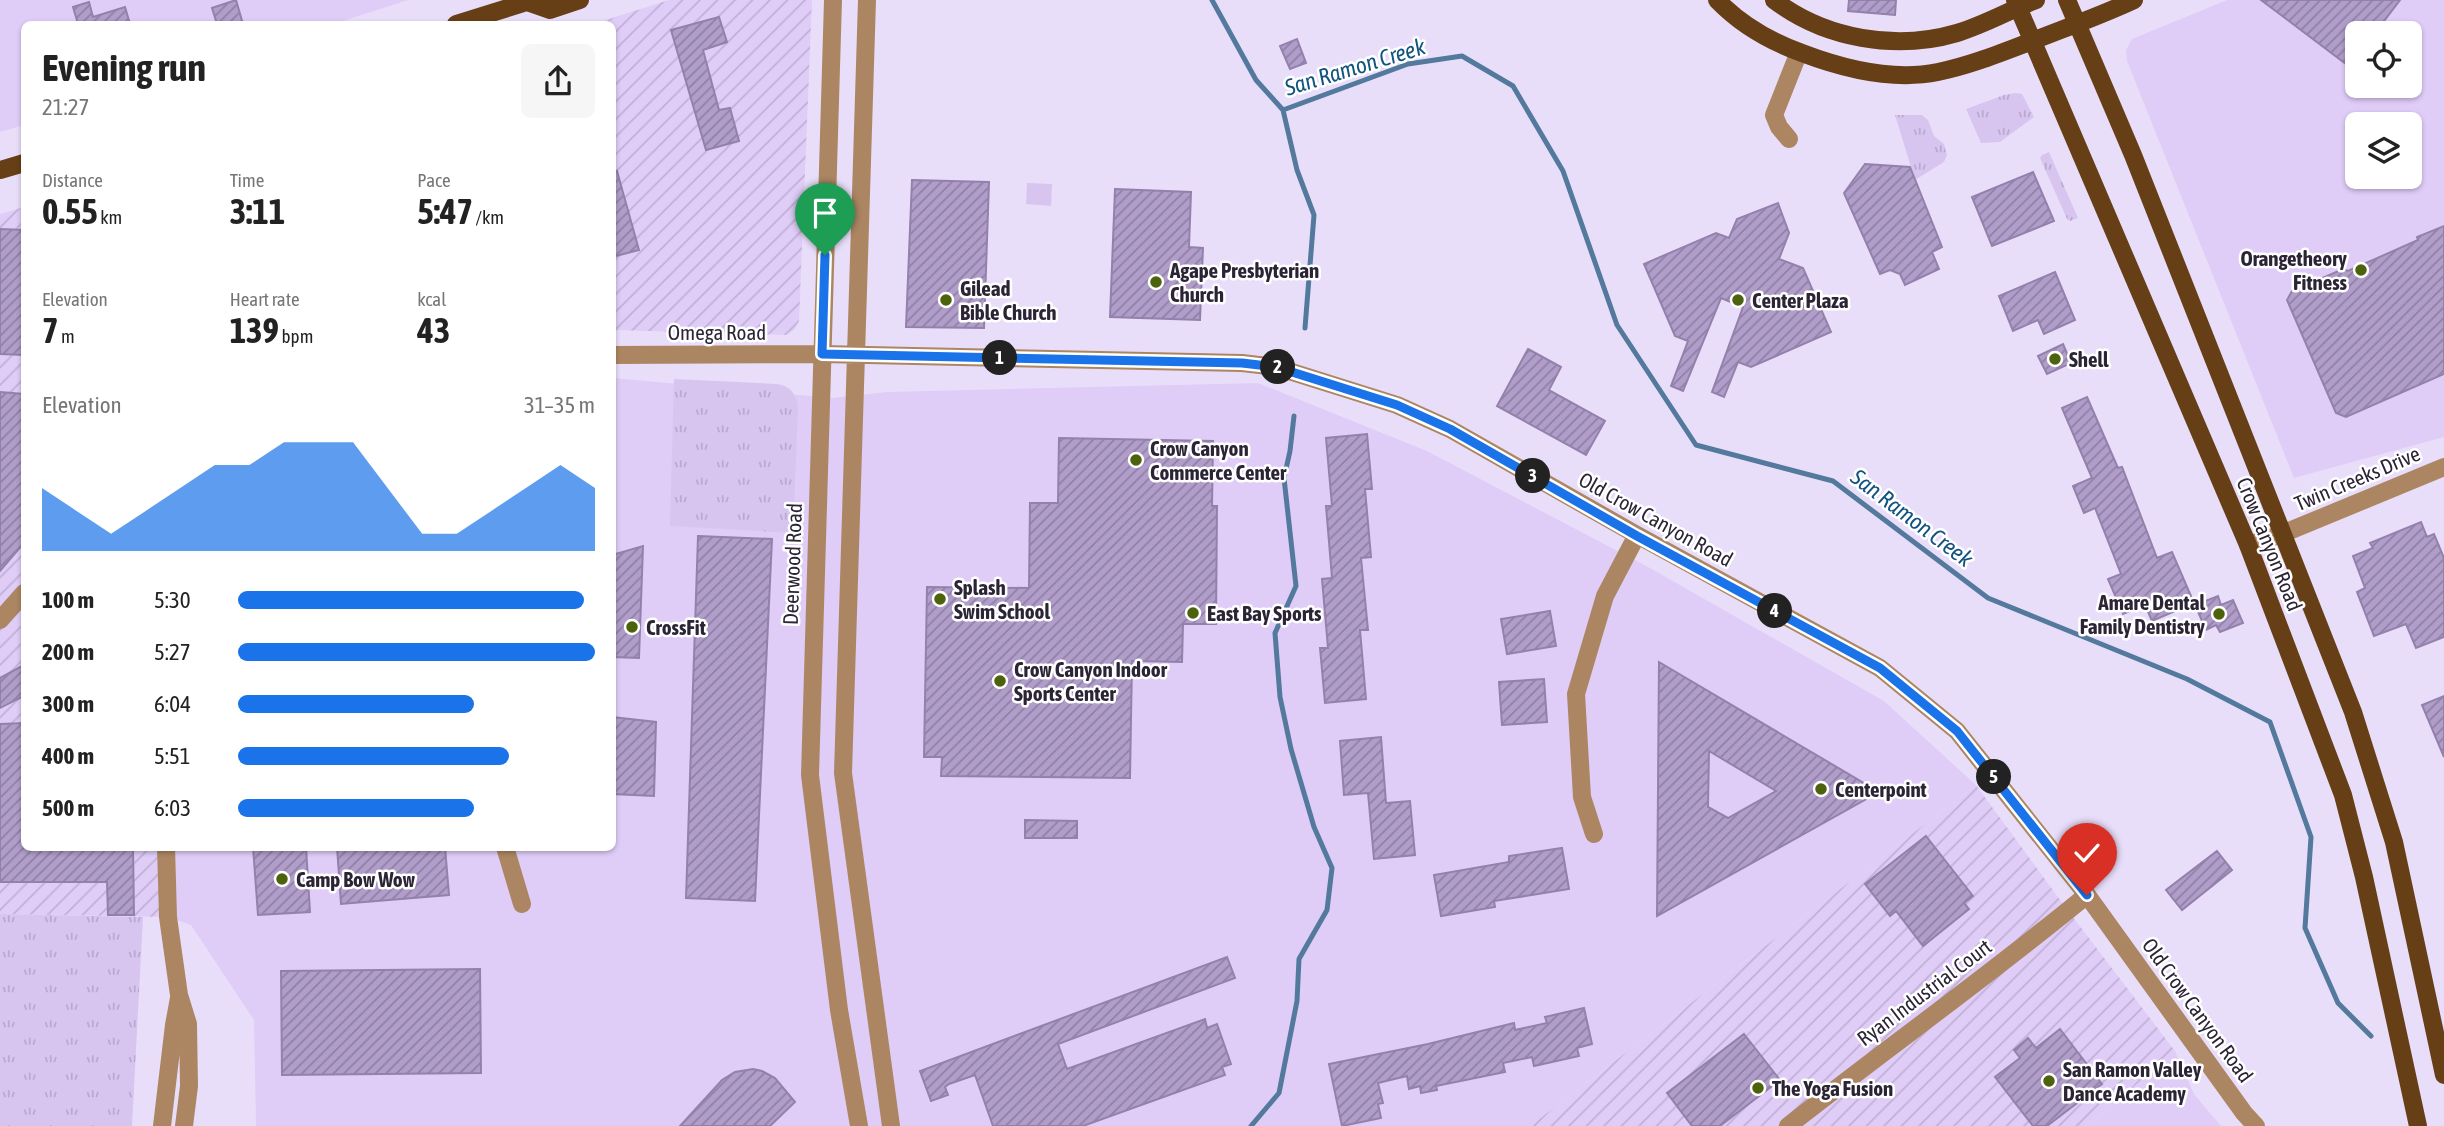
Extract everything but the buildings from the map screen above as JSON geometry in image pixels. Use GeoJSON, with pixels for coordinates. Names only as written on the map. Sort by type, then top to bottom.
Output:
{"type":"FeatureCollection","features":[{"type":"Feature","properties":{"kind":"main road"},"geometry":{"type":"LineString","coordinates":[[465,21],[528,1],[550,10],[580,0]]}},
{"type":"Feature","properties":{"kind":"main road"},"geometry":{"type":"LineString","coordinates":[[1717,0],[1732,16],[1756,32],[1799,52],[1834,65],[1870,72],[1909,74],[1937,72],[1995,55],[2134,0]]}},
{"type":"Feature","properties":{"kind":"main road"},"geometry":{"type":"LineString","coordinates":[[1774,0],[1829,30],[1863,39],[1897,41],[1924,40],[1958,33],[2016,3],[2036,0]]}},
{"type":"Feature","properties":{"kind":"main road","name":"Crow Canyon Road"},"geometry":{"type":"LineString","coordinates":[[2067,0],[2133,155],[2353,712],[2392,836],[2444,1075]]}},
{"type":"Feature","properties":{"kind":"main road","name":"Crow Canyon Road"},"geometry":{"type":"LineString","coordinates":[[2016,3],[2249,545],[2343,795],[2364,877],[2418,1126]]}},
{"type":"Feature","properties":{"kind":"main road"},"geometry":{"type":"LineString","coordinates":[[0,170],[21,164]]}},
{"type":"Feature","properties":{"kind":"street","name":"Deerwood Road"},"geometry":{"type":"LineString","coordinates":[[833,0],[810,775],[839,1010],[859,1126]]}},
{"type":"Feature","properties":{"kind":"street"},"geometry":{"type":"LineString","coordinates":[[867,0],[843,773],[891,1126]]}},
{"type":"Feature","properties":{"kind":"street"},"geometry":{"type":"LineString","coordinates":[[1789,139],[1779,127],[1774,115],[1799,52]]}},
{"type":"Feature","properties":{"kind":"street","name":"Omega Road"},"geometry":{"type":"LineString","coordinates":[[616,355],[822,354]]}},
{"type":"Feature","properties":{"kind":"street","name":"Old Crow Canyon Road"},"geometry":{"type":"LineString","coordinates":[[822,354],[1242,363],[1276,367],[1397,405],[1450,429],[1637,536],[1880,668],[1957,731],[2087,895],[2256,1126]]}},
{"type":"Feature","properties":{"kind":"street","name":"Twin Creeks Drive"},"geometry":{"type":"LineString","coordinates":[[2249,545],[2444,467]]}},
{"type":"Feature","properties":{"kind":"street"},"geometry":{"type":"LineString","coordinates":[[1594,834],[1582,797],[1576,694],[1605,596],[1637,536]]}},
{"type":"Feature","properties":{"kind":"street"},"geometry":{"type":"LineString","coordinates":[[0,620],[21,596]]}},
{"type":"Feature","properties":{"kind":"street"},"geometry":{"type":"LineString","coordinates":[[166,851],[168,917],[179,995],[188,1024],[188,1086],[184,1126]]}},
{"type":"Feature","properties":{"kind":"street"},"geometry":{"type":"LineString","coordinates":[[506,851],[522,904]]}},
{"type":"Feature","properties":{"kind":"street","name":"Ryan Industrial Court"},"geometry":{"type":"LineString","coordinates":[[1788,1126],[1884,1050],[2040,934],[2087,895]]}},
{"type":"Feature","properties":{"kind":"street"},"geometry":{"type":"LineString","coordinates":[[162,1126],[179,995]]}},
{"type":"Feature","properties":{"kind":"shaded area"},"geometry":{"type":"Polygon","coordinates":[[[0,0],[408,0],[343,21],[21,21],[21,126],[0,132],[0,0]]]}},
{"type":"Feature","properties":{"kind":"shaded area"},"geometry":{"type":"Polygon","coordinates":[[[669,0],[812,0],[799,321],[794,330],[786,335],[616,330],[616,21],[602,21],[669,0]]]}},
{"type":"Feature","properties":{"kind":"shaded area"},"geometry":{"type":"Polygon","coordinates":[[[2227,0],[2444,0],[2444,437],[2294,478],[2127,61],[2126,50],[2132,39],[2227,0]]]}},
{"type":"Feature","properties":{"kind":"shaded area"},"geometry":{"type":"Polygon","coordinates":[[[21,208],[21,851],[166,851],[168,917],[0,914],[0,214],[21,208]]]}},
{"type":"Feature","properties":{"kind":"shaded area"},"geometry":{"type":"Polygon","coordinates":[[[616,378],[832,398],[887,392],[1258,383],[1427,451],[1650,568],[1884,701],[1976,785],[1530,1126],[256,1126],[254,1020],[191,925],[168,917],[166,851],[616,851],[616,378]]]}},
{"type":"Feature","properties":{"kind":"shaded area"},"geometry":{"type":"Polygon","coordinates":[[[1976,785],[2175,1051],[2088,1126],[1530,1126],[1976,785]]]}},
{"type":"Feature","properties":{"kind":"shaded area"},"geometry":{"type":"Polygon","coordinates":[[[2175,1051],[2194,1094],[2221,1126],[2088,1126],[2175,1051]]]}},
{"type":"Feature","properties":{"kind":"green space"},"geometry":{"type":"Polygon","coordinates":[[[2015,93],[2022,94],[2034,117],[2000,142],[1981,143],[1966,109],[2015,93]]]}},
{"type":"Feature","properties":{"kind":"green space"},"geometry":{"type":"Polygon","coordinates":[[[1895,115],[1922,115],[1928,120],[1934,136],[1944,144],[1947,155],[1944,162],[1915,180],[1895,115]]]}},
{"type":"Feature","properties":{"kind":"green space"},"geometry":{"type":"Polygon","coordinates":[[[2049,152],[2078,218],[2070,221],[2040,158],[2049,152]]]}},
{"type":"Feature","properties":{"kind":"green space"},"geometry":{"type":"Polygon","coordinates":[[[1027,183],[1052,184],[1051,206],[1026,204],[1027,183]]]}},
{"type":"Feature","properties":{"kind":"green space"},"geometry":{"type":"Polygon","coordinates":[[[674,379],[777,384],[792,392],[798,409],[793,533],[670,526],[674,379]]]}},
{"type":"Feature","properties":{"kind":"green space"},"geometry":{"type":"Polygon","coordinates":[[[0,914],[143,917],[132,1126],[0,1126],[0,914]]]}},
{"type":"Feature","properties":{"kind":"waterway","name":"San Ramon Creek"},"geometry":{"type":"LineString","coordinates":[[1212,0],[1256,80],[1283,110],[1408,64],[1462,56],[1513,86],[1563,171],[1617,325],[1696,445],[1833,481],[1988,598],[2187,679],[2270,722],[2311,837],[2305,928],[2338,1003],[2371,1036]]}},
{"type":"Feature","properties":{"kind":"waterway"},"geometry":{"type":"LineString","coordinates":[[1283,110],[1297,170],[1314,215],[1305,328]]}},
{"type":"Feature","properties":{"kind":"waterway"},"geometry":{"type":"LineString","coordinates":[[1251,1126],[1279,1093],[1297,1001],[1299,959],[1327,910],[1332,868],[1314,827],[1291,749],[1280,697],[1275,633],[1296,586],[1284,478],[1294,416]]}},
{"type":"Feature","properties":{"kind":"place","name":"Orangetheory Fitness"},"geometry":{"type":"Point","coordinates":[2361,270]}},
{"type":"Feature","properties":{"kind":"place","name":"Agape Presbyterian Church"},"geometry":{"type":"Point","coordinates":[1156,282]}},
{"type":"Feature","properties":{"kind":"place","name":"Gilead Bible Church"},"geometry":{"type":"Point","coordinates":[946,300]}},
{"type":"Feature","properties":{"kind":"place","name":"Center Plaza"},"geometry":{"type":"Point","coordinates":[1738,300]}},
{"type":"Feature","properties":{"kind":"place","name":"Shell"},"geometry":{"type":"Point","coordinates":[2055,359]}},
{"type":"Feature","properties":{"kind":"place","name":"Crow Canyon Commerce Center"},"geometry":{"type":"Point","coordinates":[1136,460]}},
{"type":"Feature","properties":{"kind":"place","name":"Splash Swim School"},"geometry":{"type":"Point","coordinates":[940,599]}},
{"type":"Feature","properties":{"kind":"place","name":"East Bay Sports"},"geometry":{"type":"Point","coordinates":[1193,613]}},
{"type":"Feature","properties":{"kind":"place","name":"Amare Dental Family Dentistry"},"geometry":{"type":"Point","coordinates":[2219,614]}},
{"type":"Feature","properties":{"kind":"place","name":"CrossFit"},"geometry":{"type":"Point","coordinates":[632,627]}},
{"type":"Feature","properties":{"kind":"place","name":"Crow Canyon Indoor Sports Center"},"geometry":{"type":"Point","coordinates":[1000,681]}},
{"type":"Feature","properties":{"kind":"place","name":"Centerpoint"},"geometry":{"type":"Point","coordinates":[1821,789]}},
{"type":"Feature","properties":{"kind":"place","name":"Camp Bow Wow"},"geometry":{"type":"Point","coordinates":[282,879]}},
{"type":"Feature","properties":{"kind":"place","name":"San Ramon Valley Dance Academy"},"geometry":{"type":"Point","coordinates":[2049,1081]}},
{"type":"Feature","properties":{"kind":"place","name":"The Yoga Fusion"},"geometry":{"type":"Point","coordinates":[1758,1088]}},
{"type":"Feature","properties":{"kind":"route"},"geometry":{"type":"LineString","coordinates":[[825,255],[822,354],[1242,363],[1276,367],[1397,405],[1450,429],[1637,536],[1880,668],[1957,731],[2087,895]]}}]}
